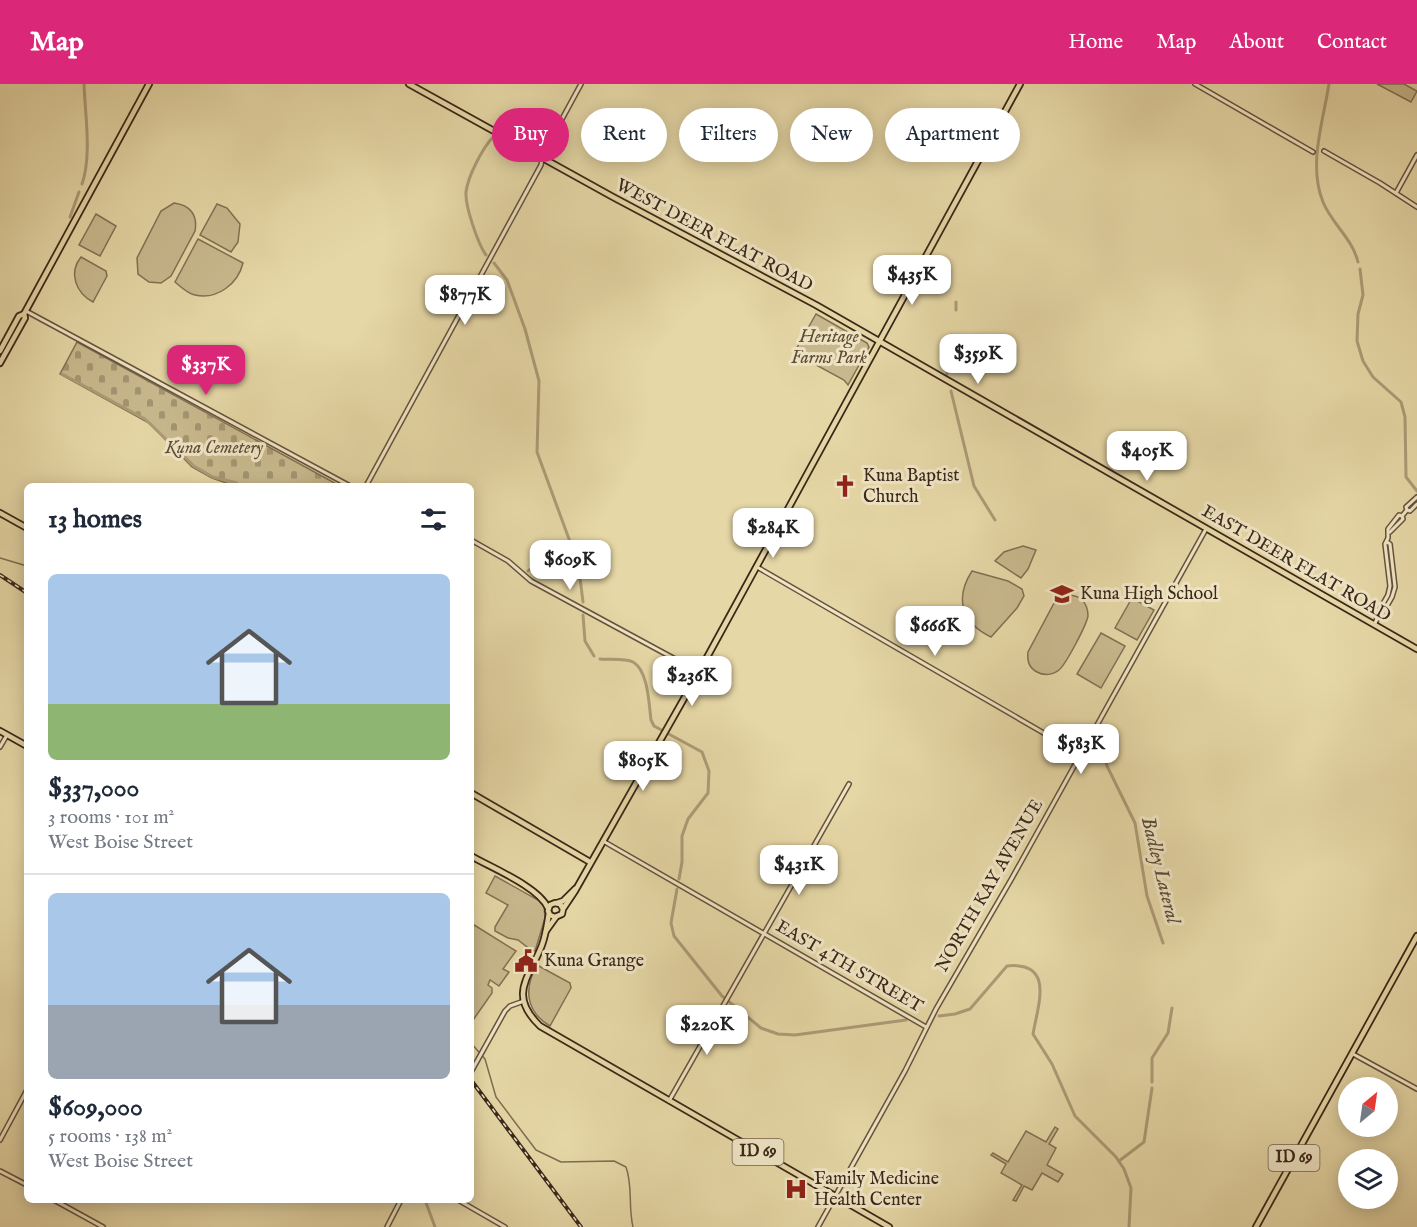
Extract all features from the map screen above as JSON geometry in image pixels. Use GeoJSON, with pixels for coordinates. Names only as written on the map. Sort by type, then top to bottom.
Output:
{"type":"FeatureCollection","features":[{"type":"Feature","properties":{"kind":"main road"},"geometry":{"type":"LineString","coordinates":[[0,351],[20,316],[25,312],[150,84]]}},
{"type":"Feature","properties":{"kind":"main road","name":"WEST DEER FLAT ROAD"},"geometry":{"type":"LineString","coordinates":[[409,84],[492,130]]}},
{"type":"Feature","properties":{"kind":"main road"},"geometry":{"type":"LineString","coordinates":[[546,931],[561,915],[699,672],[1020,84]]}},
{"type":"Feature","properties":{"kind":"main road","name":"WEST DEER FLAT ROAD"},"geometry":{"type":"LineString","coordinates":[[549,162],[749,268],[880,341]]}},
{"type":"Feature","properties":{"kind":"main road"},"geometry":{"type":"LineString","coordinates":[[0,363],[25,318],[25,312]]}},
{"type":"Feature","properties":{"kind":"main road","name":"EAST DEER FLAT ROAD"},"geometry":{"type":"LineString","coordinates":[[880,341],[1417,649]]}},
{"type":"Feature","properties":{"kind":"main road"},"geometry":{"type":"LineString","coordinates":[[0,513],[24,526]]}},
{"type":"Feature","properties":{"kind":"main road"},"geometry":{"type":"LineString","coordinates":[[0,731],[24,744]]}},
{"type":"Feature","properties":{"kind":"main road"},"geometry":{"type":"LineString","coordinates":[[474,795],[590,862]]}},
{"type":"Feature","properties":{"kind":"main road"},"geometry":{"type":"LineString","coordinates":[[474,858],[563,909]]}},
{"type":"Feature","properties":{"kind":"main road"},"geometry":{"type":"LineString","coordinates":[[574,889],[549,911],[542,946],[524,982],[524,1001],[530,1015],[540,1026],[669,1101]]}},
{"type":"Feature","properties":{"kind":"main road"},"geometry":{"type":"LineString","coordinates":[[537,894],[556,918]]}},
{"type":"Feature","properties":{"kind":"main road","name":"ID 69"},"geometry":{"type":"LineString","coordinates":[[1256,1227],[1417,936]]}},
{"type":"Feature","properties":{"kind":"main road","name":"ID 69"},"geometry":{"type":"LineString","coordinates":[[669,1101],[889,1227]]}},
{"type":"Feature","properties":{"kind":"street"},"geometry":{"type":"LineString","coordinates":[[568,108],[581,84]]}},
{"type":"Feature","properties":{"kind":"street"},"geometry":{"type":"LineString","coordinates":[[1195,84],[1314,152]]}},
{"type":"Feature","properties":{"kind":"street"},"geometry":{"type":"LineString","coordinates":[[1324,152],[1417,207]]}},
{"type":"Feature","properties":{"kind":"street"},"geometry":{"type":"LineString","coordinates":[[1396,193],[1417,155]]}},
{"type":"Feature","properties":{"kind":"street"},"geometry":{"type":"LineString","coordinates":[[368,483],[542,162]]}},
{"type":"Feature","properties":{"kind":"street"},"geometry":{"type":"LineString","coordinates":[[25,312],[344,483]]}},
{"type":"Feature","properties":{"kind":"street"},"geometry":{"type":"LineString","coordinates":[[1374,625],[1390,601],[1395,587],[1390,544],[1387,542],[1390,532],[1403,519],[1406,507],[1417,497]]}},
{"type":"Feature","properties":{"kind":"street"},"geometry":{"type":"LineString","coordinates":[[1407,510],[1410,511],[1417,504]]}},
{"type":"Feature","properties":{"kind":"street","name":"NORTH KAY AVENUE"},"geometry":{"type":"LineString","coordinates":[[818,1227],[905,1071],[929,1021],[1012,878],[1206,529]]}},
{"type":"Feature","properties":{"kind":"street"},"geometry":{"type":"LineString","coordinates":[[474,542],[508,561],[531,581],[699,672]]}},
{"type":"Feature","properties":{"kind":"street"},"geometry":{"type":"LineString","coordinates":[[757,567],[1080,754]]}},
{"type":"Feature","properties":{"kind":"street"},"geometry":{"type":"LineString","coordinates":[[0,747],[7,735]]}},
{"type":"Feature","properties":{"kind":"street"},"geometry":{"type":"LineString","coordinates":[[669,1101],[766,934],[849,784]]}},
{"type":"Feature","properties":{"kind":"street","name":"EAST 4TH STREET"},"geometry":{"type":"LineString","coordinates":[[603,841],[926,1027]]}},
{"type":"Feature","properties":{"kind":"street"},"geometry":{"type":"LineString","coordinates":[[474,1066],[505,1011],[510,1006],[524,1001]]}},
{"type":"Feature","properties":{"kind":"street"},"geometry":{"type":"LineString","coordinates":[[1351,1053],[1417,1089]]}},
{"type":"Feature","properties":{"kind":"street"},"geometry":{"type":"LineString","coordinates":[[0,1140],[24,1096]]}},
{"type":"Feature","properties":{"kind":"street"},"geometry":{"type":"LineString","coordinates":[[0,1171],[24,1183]]}},
{"type":"Feature","properties":{"kind":"street"},"geometry":{"type":"LineString","coordinates":[[59,1203],[103,1227]]}},
{"type":"Feature","properties":{"kind":"street"},"geometry":{"type":"LineString","coordinates":[[387,1227],[399,1203]]}},
{"type":"Feature","properties":{"kind":"street"},"geometry":{"type":"LineString","coordinates":[[464,1203],[505,1227]]}},
{"type":"Feature","properties":{"kind":"green space"},"geometry":{"type":"Polygon","coordinates":[[[1377,84],[1404,84],[1417,91],[1411,102],[1377,84]]]}},
{"type":"Feature","properties":{"kind":"green space"},"geometry":{"type":"Polygon","coordinates":[[[174,203],[192,212],[196,225],[195,231],[171,276],[161,283],[149,282],[138,274],[137,258],[161,211],[174,203]]]}},
{"type":"Feature","properties":{"kind":"green space"},"geometry":{"type":"Polygon","coordinates":[[[217,204],[227,208],[240,224],[238,242],[231,252],[200,235],[217,204]]]}},
{"type":"Feature","properties":{"kind":"green space"},"geometry":{"type":"Polygon","coordinates":[[[96,214],[116,226],[100,256],[79,245],[96,214]]]}},
{"type":"Feature","properties":{"kind":"green space"},"geometry":{"type":"Polygon","coordinates":[[[198,239],[243,263],[236,278],[219,293],[203,296],[192,294],[175,282],[198,239]]]}},
{"type":"Feature","properties":{"kind":"green space"},"geometry":{"type":"Polygon","coordinates":[[[81,257],[106,271],[107,276],[93,302],[82,293],[76,282],[75,270],[81,257]]]}},
{"type":"Feature","properties":{"kind":"green space","name":"Heritage Farms Park"},"geometry":{"type":"Polygon","coordinates":[[[816,314],[867,343],[869,347],[848,385],[844,380],[794,353],[816,314]]]}},
{"type":"Feature","properties":{"kind":"green space","name":"Kuna Cemetery"},"geometry":{"type":"Polygon","coordinates":[[[77,342],[335,483],[226,483],[212,478],[192,467],[149,423],[60,374],[77,342]]]}},
{"type":"Feature","properties":{"kind":"green space"},"geometry":{"type":"Polygon","coordinates":[[[1023,546],[1036,550],[1028,569],[1021,578],[995,561],[1004,552],[1023,546]]]}},
{"type":"Feature","properties":{"kind":"green space"},"geometry":{"type":"Polygon","coordinates":[[[972,571],[1008,581],[1022,589],[1024,596],[1017,608],[991,637],[973,625],[964,609],[963,591],[972,571]]]}},
{"type":"Feature","properties":{"kind":"green space"},"geometry":{"type":"Polygon","coordinates":[[[1060,592],[1063,596],[1068,595],[1081,599],[1086,606],[1088,616],[1071,653],[1059,670],[1043,674],[1030,666],[1028,652],[1060,592]]]}},
{"type":"Feature","properties":{"kind":"green space"},"geometry":{"type":"Polygon","coordinates":[[[1132,598],[1154,610],[1137,640],[1115,628],[1132,598]]]}},
{"type":"Feature","properties":{"kind":"green space"},"geometry":{"type":"Polygon","coordinates":[[[1101,633],[1125,646],[1101,688],[1077,674],[1101,633]]]}},
{"type":"Feature","properties":{"kind":"green space"},"geometry":{"type":"Polygon","coordinates":[[[495,876],[538,900],[544,906],[545,918],[535,951],[518,940],[495,931],[508,905],[486,893],[495,876]]]}},
{"type":"Feature","properties":{"kind":"green space"},"geometry":{"type":"Polygon","coordinates":[[[474,925],[516,951],[503,969],[509,972],[499,986],[490,980],[488,985],[492,988],[492,993],[474,1019],[474,925]]]}},
{"type":"Feature","properties":{"kind":"green space"},"geometry":{"type":"Polygon","coordinates":[[[537,965],[570,983],[571,988],[550,1026],[536,1013],[529,998],[530,982],[537,965]]]}},
{"type":"Feature","properties":{"kind":"green space"},"geometry":{"type":"Polygon","coordinates":[[[1055,1127],[1058,1129],[1049,1144],[1056,1148],[1047,1165],[1063,1174],[1058,1182],[1042,1173],[1032,1190],[1024,1186],[1016,1201],[1013,1200],[1022,1185],[1001,1173],[1006,1164],[991,1155],[993,1153],[1008,1162],[1026,1131],[1046,1142],[1055,1127]]]}},
{"type":"Feature","properties":{"kind":"waterway"},"geometry":{"type":"LineString","coordinates":[[82,184],[87,160],[84,84]]}},
{"type":"Feature","properties":{"kind":"waterway"},"geometry":{"type":"LineString","coordinates":[[1329,84],[1318,143],[1319,188],[1327,210],[1351,246],[1358,262]]}},
{"type":"Feature","properties":{"kind":"waterway"},"geometry":{"type":"LineString","coordinates":[[486,255],[473,225],[466,192],[476,163],[492,138]]}},
{"type":"Feature","properties":{"kind":"waterway"},"geometry":{"type":"LineString","coordinates":[[70,217],[79,192]]}},
{"type":"Feature","properties":{"kind":"waterway"},"geometry":{"type":"LineString","coordinates":[[494,263],[507,280],[525,329],[539,381],[537,452],[576,558],[583,602]]}},
{"type":"Feature","properties":{"kind":"waterway"},"geometry":{"type":"LineString","coordinates":[[1360,269],[1363,295],[1358,314],[1357,341],[1363,361],[1373,377],[1401,402],[1405,417],[1406,477],[1417,491]]}},
{"type":"Feature","properties":{"kind":"waterway","name":"Badley Lateral"},"geometry":{"type":"LineString","coordinates":[[956,302],[956,310]]}},
{"type":"Feature","properties":{"kind":"waterway","name":"Badley Lateral"},"geometry":{"type":"LineString","coordinates":[[947,374],[952,335]]}},
{"type":"Feature","properties":{"kind":"waterway"},"geometry":{"type":"LineString","coordinates":[[62,374],[145,419],[194,466],[213,477],[237,483]]}},
{"type":"Feature","properties":{"kind":"waterway","name":"Badley Lateral"},"geometry":{"type":"LineString","coordinates":[[951,391],[974,486],[995,520]]}},
{"type":"Feature","properties":{"kind":"waterway"},"geometry":{"type":"LineString","coordinates":[[528,571],[548,553],[571,545]]}},
{"type":"Feature","properties":{"kind":"waterway"},"geometry":{"type":"LineString","coordinates":[[0,558],[24,565]]}},
{"type":"Feature","properties":{"kind":"waterway"},"geometry":{"type":"LineString","coordinates":[[583,615],[585,641],[594,656]]}},
{"type":"Feature","properties":{"kind":"waterway"},"geometry":{"type":"LineString","coordinates":[[600,659],[626,660],[638,666],[645,680],[654,726],[702,752],[709,771],[708,793],[688,819],[682,836],[682,862],[679,879]]}},
{"type":"Feature","properties":{"kind":"waterway","name":"Badley Lateral"},"geometry":{"type":"LineString","coordinates":[[1102,738],[1107,766],[1135,823],[1147,896],[1163,943]]}},
{"type":"Feature","properties":{"kind":"waterway"},"geometry":{"type":"LineString","coordinates":[[677,889],[671,923],[674,936],[722,996],[761,1028],[778,1034],[795,1035],[906,1020]]}},
{"type":"Feature","properties":{"kind":"waterway"},"geometry":{"type":"LineString","coordinates":[[939,1016],[970,1009],[1007,966],[1022,966],[1032,970],[1038,978],[1040,987],[1033,1034],[1052,1064],[1075,1116],[1116,1157],[1124,1169],[1131,1188],[1129,1227]]}},
{"type":"Feature","properties":{"kind":"waterway","name":"Badley Lateral"},"geometry":{"type":"LineString","coordinates":[[1152,1082],[1152,1058],[1168,1033],[1172,1008]]}},
{"type":"Feature","properties":{"kind":"waterway"},"geometry":{"type":"LineString","coordinates":[[474,1046],[485,1059],[496,1097],[536,1150],[561,1162],[614,1161],[626,1167],[633,1227]]}},
{"type":"Feature","properties":{"kind":"waterway","name":"Badley Lateral"},"geometry":{"type":"LineString","coordinates":[[1119,1161],[1144,1142],[1152,1088]]}},
{"type":"Feature","properties":{"kind":"waterway"},"geometry":{"type":"LineString","coordinates":[[426,1203],[435,1227]]}},
{"type":"Feature","properties":{"kind":"railway"},"geometry":{"type":"LineString","coordinates":[[0,575],[24,591]]}},
{"type":"Feature","properties":{"kind":"railway"},"geometry":{"type":"LineString","coordinates":[[474,1084],[581,1227]]}},
{"type":"Feature","properties":{"kind":"place","name":"Kuna Baptist Church"},"geometry":{"type":"Point","coordinates":[845,486]}},
{"type":"Feature","properties":{"kind":"place","name":"Kuna High School"},"geometry":{"type":"Point","coordinates":[1062,594]}},
{"type":"Feature","properties":{"kind":"place","name":"Kuna Grange"},"geometry":{"type":"Point","coordinates":[526,961]}},
{"type":"Feature","properties":{"kind":"place","name":"Family Medicine Health Center"},"geometry":{"type":"Point","coordinates":[796,1189]}}]}
